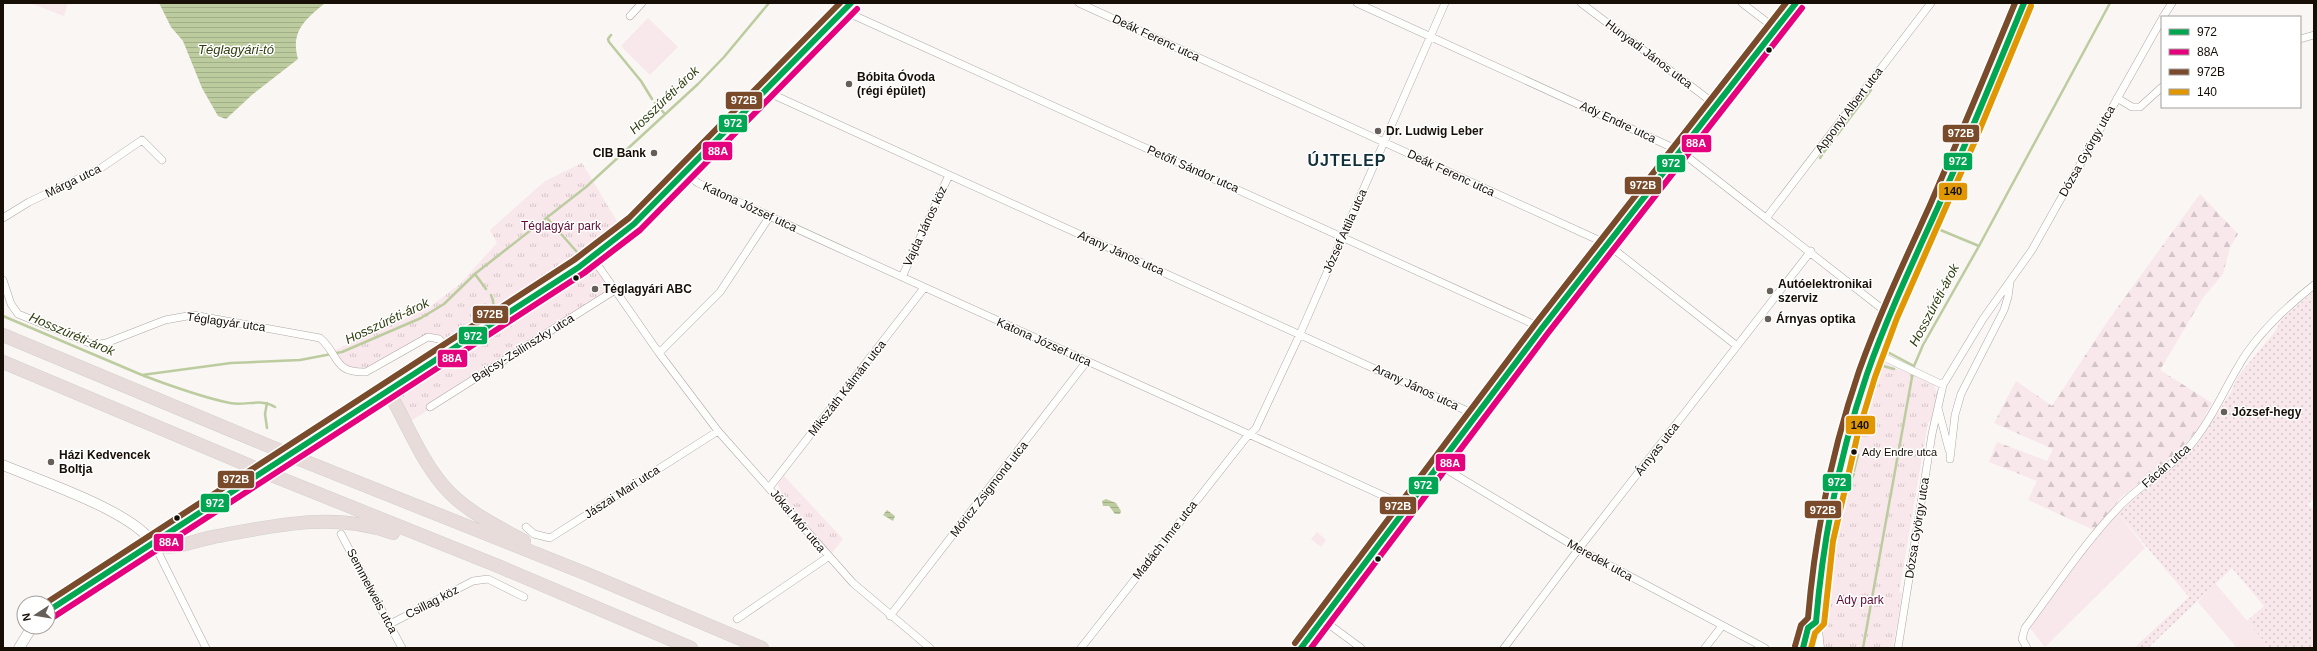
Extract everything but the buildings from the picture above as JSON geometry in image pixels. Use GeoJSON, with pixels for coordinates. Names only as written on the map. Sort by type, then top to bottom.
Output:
{"type":"FeatureCollection","features":[{"type":"Feature","properties":{"kind":"highway"},"geometry":{"type":"LineString","coordinates":[[3,336],[281,451],[299,454],[762,648]]}},
{"type":"Feature","properties":{"kind":"highway"},"geometry":{"type":"LineString","coordinates":[[3,362],[274,476],[498,566],[691,648]]}},
{"type":"Feature","properties":{"kind":"highway"},"geometry":{"type":"LineString","coordinates":[[388,391],[428,463],[450,493],[498,527],[527,543],[568,559],[587,574]]}},
{"type":"Feature","properties":{"kind":"highway"},"geometry":{"type":"LineString","coordinates":[[154,544],[167,548],[211,538],[292,524],[317,521],[356,522],[381,528],[460,558],[498,566]]}},
{"type":"Feature","properties":{"kind":"main road"},"geometry":{"type":"LineString","coordinates":[[1301,648],[1542,328],[1796,3]]}},
{"type":"Feature","properties":{"kind":"main road"},"geometry":{"type":"LineString","coordinates":[[1818,648],[1816,622],[1820,572],[1837,485],[1855,412],[1890,315],[1968,138],[2024,3]]}},
{"type":"Feature","properties":{"kind":"main road"},"geometry":{"type":"LineString","coordinates":[[299,454],[388,391],[592,257],[634,224],[848,6]]}},
{"type":"Feature","properties":{"kind":"main road"},"geometry":{"type":"LineString","coordinates":[[3,465],[120,515],[146,533],[154,544]]}},
{"type":"Feature","properties":{"kind":"main road"},"geometry":{"type":"LineString","coordinates":[[56,605],[68,596],[154,544],[170,530],[250,480]]}},
{"type":"Feature","properties":{"kind":"main road"},"geometry":{"type":"LineString","coordinates":[[1802,648],[1808,628],[1816,622]]}},
{"type":"Feature","properties":{"kind":"main road"},"geometry":{"type":"LineString","coordinates":[[19,648],[27,635]]}},
{"type":"Feature","properties":{"kind":"street"},"geometry":{"type":"LineString","coordinates":[[630,16],[642,3]]}},
{"type":"Feature","properties":{"kind":"street","name":"Deák Ferenc utca"},"geometry":{"type":"LineString","coordinates":[[1078,3],[1607,244],[1737,346]]}},
{"type":"Feature","properties":{"kind":"street","name":"Ady Endre utca"},"geometry":{"type":"LineString","coordinates":[[1356,3],[1680,151],[1811,251],[1890,315]]}},
{"type":"Feature","properties":{"kind":"street","name":"József Attila utca"},"geometry":{"type":"LineString","coordinates":[[1250,434],[1256,428],[1300,334],[1445,3]]}},
{"type":"Feature","properties":{"kind":"street","name":"Hunyadi János utca"},"geometry":{"type":"LineString","coordinates":[[1581,3],[1716,105]]}},
{"type":"Feature","properties":{"kind":"street"},"geometry":{"type":"LineString","coordinates":[[1742,3],[1776,29]]}},
{"type":"Feature","properties":{"kind":"street","name":"Apponyi Albert utca"},"geometry":{"type":"LineString","coordinates":[[1767,218],[1931,3]]}},
{"type":"Feature","properties":{"kind":"street","name":"Dózsa György utca"},"geometry":{"type":"LineString","coordinates":[[2164,16],[2172,3]]}},
{"type":"Feature","properties":{"kind":"street","name":"Petőfi Sándor utca"},"geometry":{"type":"LineString","coordinates":[[848,6],[860,18],[1542,328]]}},
{"type":"Feature","properties":{"kind":"street","name":"Dózsa György utca"},"geometry":{"type":"LineString","coordinates":[[1898,648],[1943,385],[1983,319],[2032,250],[2161,22]]}},
{"type":"Feature","properties":{"kind":"street"},"geometry":{"type":"LineString","coordinates":[[2301,39],[2314,35]]}},
{"type":"Feature","properties":{"kind":"street"},"geometry":{"type":"LineString","coordinates":[[2118,98],[2132,106],[2140,107],[2161,88]]}},
{"type":"Feature","properties":{"kind":"street","name":"Arany János utca"},"geometry":{"type":"LineString","coordinates":[[765,91],[1476,415]]}},
{"type":"Feature","properties":{"kind":"street","name":"Márga utca"},"geometry":{"type":"LineString","coordinates":[[3,218],[29,202],[100,168],[142,140],[162,160]]}},
{"type":"Feature","properties":{"kind":"street","name":"Katona József utca"},"geometry":{"type":"LineString","coordinates":[[684,172],[698,183],[924,288],[1250,434],[1408,507]]}},
{"type":"Feature","properties":{"kind":"street","name":"Vajda János köz"},"geometry":{"type":"LineString","coordinates":[[902,277],[949,175]]}},
{"type":"Feature","properties":{"kind":"street"},"geometry":{"type":"LineString","coordinates":[[659,354],[720,292],[770,216]]}},
{"type":"Feature","properties":{"kind":"street","name":"Árnyas utca"},"geometry":{"type":"LineString","coordinates":[[1504,648],[1579,549],[1811,251]]}},
{"type":"Feature","properties":{"kind":"street","name":"Jókai Mór utca"},"geometry":{"type":"LineString","coordinates":[[592,257],[659,354],[718,431],[828,557],[890,616],[930,648]]}},
{"type":"Feature","properties":{"kind":"street","name":"Téglagyár utca"},"geometry":{"type":"LineString","coordinates":[[3,280],[11,304],[18,314],[94,345],[106,343],[165,320],[193,315],[320,338],[326,343],[336,362],[347,371],[366,372],[428,337],[439,339],[451,351]]}},
{"type":"Feature","properties":{"kind":"street","name":"Dózsa György utca"},"geometry":{"type":"LineString","coordinates":[[1950,459],[1956,414],[1961,394],[2004,310],[2010,282]]}},
{"type":"Feature","properties":{"kind":"street","name":"Fácán utca"},"geometry":{"type":"LineString","coordinates":[[2027,648],[2022,639],[2025,628],[2106,523],[2127,499],[2170,465],[2192,444],[2213,414],[2238,366],[2256,341],[2288,308],[2314,285]]}},
{"type":"Feature","properties":{"kind":"street","name":"Mikszáth Kálmán utca"},"geometry":{"type":"LineString","coordinates":[[769,488],[924,288]]}},
{"type":"Feature","properties":{"kind":"street","name":"Bajcsy-Zsilinszky utca"},"geometry":{"type":"LineString","coordinates":[[430,407],[615,290]]}},
{"type":"Feature","properties":{"kind":"street"},"geometry":{"type":"LineString","coordinates":[[1875,354],[1943,385]]}},
{"type":"Feature","properties":{"kind":"street","name":"Móricz Zsigmond utca"},"geometry":{"type":"LineString","coordinates":[[890,616],[1087,361]]}},
{"type":"Feature","properties":{"kind":"street","name":"Dózsa György utca"},"geometry":{"type":"LineString","coordinates":[[1938,408],[1949,450],[1951,451]]}},
{"type":"Feature","properties":{"kind":"street","name":"Jászai Mari utca"},"geometry":{"type":"LineString","coordinates":[[526,526],[534,534],[550,538],[718,431]]}},
{"type":"Feature","properties":{"kind":"street","name":"Madách Imre utca"},"geometry":{"type":"LineString","coordinates":[[1082,648],[1250,434]]}},
{"type":"Feature","properties":{"kind":"street","name":"Meredek utca"},"geometry":{"type":"LineString","coordinates":[[1439,466],[1579,549],[1765,648]]}},
{"type":"Feature","properties":{"kind":"street","name":"Semmelweis utca"},"geometry":{"type":"LineString","coordinates":[[341,534],[402,648]]}},
{"type":"Feature","properties":{"kind":"street"},"geometry":{"type":"LineString","coordinates":[[154,544],[206,648]]}},
{"type":"Feature","properties":{"kind":"street","name":"Jókai Mór utca"},"geometry":{"type":"LineString","coordinates":[[737,619],[828,557]]}},
{"type":"Feature","properties":{"kind":"street","name":"Csillag köz"},"geometry":{"type":"LineString","coordinates":[[390,624],[473,581],[488,579],[524,597]]}},
{"type":"Feature","properties":{"kind":"street"},"geometry":{"type":"LineString","coordinates":[[1323,620],[1361,648]]}},
{"type":"Feature","properties":{"kind":"street"},"geometry":{"type":"LineString","coordinates":[[1705,648],[1722,626]]}},
{"type":"Feature","properties":{"kind":"green space"},"geometry":{"type":"Polygon","coordinates":[[[30,3],[68,3],[64,16],[30,3]]]}},
{"type":"Feature","properties":{"kind":"green space"},"geometry":{"type":"Polygon","coordinates":[[[648,18],[678,47],[650,75],[621,46],[648,18]]]}},
{"type":"Feature","properties":{"kind":"green space","name":"Téglagyár park"},"geometry":{"type":"Polygon","coordinates":[[[582,163],[618,223],[592,257],[615,290],[408,423],[388,391],[451,351],[434,337],[366,372],[347,371],[331,352],[427,309],[460,284],[497,243],[490,230],[545,181],[582,163]]]}},
{"type":"Feature","properties":{"kind":"green space"},"geometry":{"type":"Polygon","coordinates":[[[2200,194],[2238,234],[2230,247],[2223,274],[2202,299],[2160,370],[2212,403],[2198,429],[2176,454],[2120,498],[2096,531],[2028,500],[2037,481],[1989,462],[1997,442],[2047,461],[2053,449],[1994,423],[2016,381],[2052,406],[2107,322],[2200,194]]]}},
{"type":"Feature","properties":{"kind":"green space"},"geometry":{"type":"Polygon","coordinates":[[[2314,291],[2314,498],[2308,504],[2314,511],[2314,648],[2270,648],[2247,621],[2264,606],[2232,568],[2148,648],[2134,648],[2189,597],[2118,513],[2199,442],[2231,392],[2238,376],[2274,333],[2282,319],[2314,291]]]}},
{"type":"Feature","properties":{"kind":"green space","name":"Ady park"},"geometry":{"type":"Polygon","coordinates":[[[1882,362],[1934,385],[1937,394],[1931,422],[1928,422],[1899,592],[1902,593],[1893,648],[1824,648],[1820,618],[1825,568],[1835,532],[1840,499],[1848,472],[1851,472],[1855,451],[1853,451],[1854,433],[1874,366],[1882,362]]]}},
{"type":"Feature","properties":{"kind":"green space"},"geometry":{"type":"Polygon","coordinates":[[[784,476],[843,539],[831,554],[781,494],[778,484],[784,476]]]}},
{"type":"Feature","properties":{"kind":"green space"},"geometry":{"type":"Polygon","coordinates":[[[2118,513],[2145,548],[2045,647],[2026,623],[2096,531],[2101,533],[2118,513]]]}},
{"type":"Feature","properties":{"kind":"green space"},"geometry":{"type":"Polygon","coordinates":[[[1317,532],[1326,540],[1321,547],[1311,539],[1317,532]]]}},
{"type":"Feature","properties":{"kind":"green space"},"geometry":{"type":"Polygon","coordinates":[[[2215,583],[2270,648],[2237,648],[2198,602],[2215,583]]]}},
{"type":"Feature","properties":{"kind":"water","name":"Téglagyári-tó"},"geometry":{"type":"Polygon","coordinates":[[[159,3],[325,3],[301,26],[296,41],[298,59],[253,94],[226,119],[218,116],[202,88],[183,41],[171,27],[159,3]]]}},
{"type":"Feature","properties":{"kind":"water"},"geometry":{"type":"Polygon","coordinates":[[[1106,499],[1116,503],[1121,511],[1120,514],[1115,514],[1109,506],[1103,506],[1102,501],[1106,499]]]}},
{"type":"Feature","properties":{"kind":"water"},"geometry":{"type":"Polygon","coordinates":[[[887,510],[895,516],[893,521],[883,515],[887,510]]]}},
{"type":"Feature","properties":{"kind":"waterway","name":"Hosszúréti-árok"},"geometry":{"type":"LineString","coordinates":[[3,316],[142,375],[231,363],[300,360],[342,352],[421,318],[444,304],[476,273],[586,187],[698,84],[724,57],[769,3]]}},
{"type":"Feature","properties":{"kind":"waterway","name":"Hosszúréti-árok"},"geometry":{"type":"LineString","coordinates":[[1863,648],[1914,366],[1923,345],[1979,246],[2110,3]]}},
{"type":"Feature","properties":{"kind":"waterway"},"geometry":{"type":"LineString","coordinates":[[611,35],[608,39],[609,42],[641,81],[652,99]]}},
{"type":"Feature","properties":{"kind":"waterway"},"geometry":{"type":"LineString","coordinates":[[1837,135],[1871,90]]}},
{"type":"Feature","properties":{"kind":"waterway"},"geometry":{"type":"LineString","coordinates":[[655,103],[665,114]]}},
{"type":"Feature","properties":{"kind":"waterway"},"geometry":{"type":"LineString","coordinates":[[1824,152],[1833,140]]}},
{"type":"Feature","properties":{"kind":"waterway"},"geometry":{"type":"LineString","coordinates":[[696,170],[712,154]]}},
{"type":"Feature","properties":{"kind":"waterway"},"geometry":{"type":"LineString","coordinates":[[596,246],[674,173]]}},
{"type":"Feature","properties":{"kind":"waterway"},"geometry":{"type":"LineString","coordinates":[[604,259],[682,185]]}},
{"type":"Feature","properties":{"kind":"waterway"},"geometry":{"type":"LineString","coordinates":[[547,218],[577,252]]}},
{"type":"Feature","properties":{"kind":"waterway"},"geometry":{"type":"LineString","coordinates":[[1938,229],[1979,246]]}},
{"type":"Feature","properties":{"kind":"waterway"},"geometry":{"type":"LineString","coordinates":[[475,274],[486,289]]}},
{"type":"Feature","properties":{"kind":"waterway"},"geometry":{"type":"LineString","coordinates":[[458,338],[478,326],[490,316],[493,310],[491,295]]}},
{"type":"Feature","properties":{"kind":"waterway"},"geometry":{"type":"LineString","coordinates":[[1882,349],[1914,366]]}},
{"type":"Feature","properties":{"kind":"waterway"},"geometry":{"type":"LineString","coordinates":[[1883,366],[1894,369]]}},
{"type":"Feature","properties":{"kind":"waterway"},"geometry":{"type":"LineString","coordinates":[[1875,373],[1881,367]]}},
{"type":"Feature","properties":{"kind":"waterway"},"geometry":{"type":"LineString","coordinates":[[144,376],[219,401],[236,404],[264,403],[275,407]]}},
{"type":"Feature","properties":{"kind":"waterway"},"geometry":{"type":"LineString","coordinates":[[1859,444],[1857,438],[1859,421],[1873,378]]}},
{"type":"Feature","properties":{"kind":"waterway"},"geometry":{"type":"LineString","coordinates":[[267,403],[265,414],[267,428]]}},
{"type":"Feature","properties":{"kind":"waterway"},"geometry":{"type":"LineString","coordinates":[[1854,471],[1858,455]]}},
{"type":"Feature","properties":{"kind":"waterway"},"geometry":{"type":"LineString","coordinates":[[1840,512],[1843,495],[1854,474]]}},
{"type":"Feature","properties":{"kind":"waterway"},"geometry":{"type":"LineString","coordinates":[[1830,552],[1839,519]]}},
{"type":"Feature","properties":{"kind":"tunnel"},"geometry":{"type":"LineString","coordinates":[[250,480],[294,452]]}},
{"type":"Feature","properties":{"kind":"transit line","name":"972B"},"geometry":{"type":"LineString","coordinates":[[56,597],[574,260],[629,218],[840,3]]}},
{"type":"Feature","properties":{"kind":"transit line","name":"972"},"geometry":{"type":"LineString","coordinates":[[56,606],[579,267],[634,224],[851,3]]}},
{"type":"Feature","properties":{"kind":"transit line","name":"972B"},"geometry":{"type":"LineString","coordinates":[[1295,643],[1536,323],[1786,3]]}},
{"type":"Feature","properties":{"kind":"transit line","name":"972"},"geometry":{"type":"LineString","coordinates":[[1301,648],[1542,328],[1796,3]]}},
{"type":"Feature","properties":{"kind":"transit line","name":"972B"},"geometry":{"type":"LineString","coordinates":[[1795,646],[1801,625],[1808,618],[1815,556],[1826,493],[1849,401],[1859,371],[1884,308],[1941,180],[2015,3]]}},
{"type":"Feature","properties":{"kind":"transit line","name":"972"},"geometry":{"type":"LineString","coordinates":[[1803,648],[1808,628],[1816,622],[1823,559],[1834,496],[1857,404],[1867,374],[1892,311],[1960,156],[2024,3]]}},
{"type":"Feature","properties":{"kind":"transit line","name":"140"},"geometry":{"type":"LineString","coordinates":[[1811,648],[1815,633],[1824,624],[1833,541],[1858,433],[1875,377],[1897,318],[1975,141],[2031,6]]}},
{"type":"Feature","properties":{"kind":"transit line","name":"88A"},"geometry":{"type":"LineString","coordinates":[[1311,648],[1548,333],[1802,8]]}},
{"type":"Feature","properties":{"kind":"transit line","name":"88A"},"geometry":{"type":"LineString","coordinates":[[56,615],[584,273],[640,230],[857,9]]}},
{"type":"Feature","properties":{"kind":"place","name":"Bóbita Óvoda (régi épület)"},"geometry":{"type":"Point","coordinates":[849,84]}},
{"type":"Feature","properties":{"kind":"place","name":"Dr. Ludwig Leber"},"geometry":{"type":"Point","coordinates":[1378,131]}},
{"type":"Feature","properties":{"kind":"place","name":"CIB Bank"},"geometry":{"type":"Point","coordinates":[654,153]}},
{"type":"Feature","properties":{"kind":"place","name":"Téglagyári ABC"},"geometry":{"type":"Point","coordinates":[595,289]}},
{"type":"Feature","properties":{"kind":"place","name":"Autóelektronikai szerviz"},"geometry":{"type":"Point","coordinates":[1770,291]}},
{"type":"Feature","properties":{"kind":"place","name":"Árnyas optika"},"geometry":{"type":"Point","coordinates":[1768,319]}},
{"type":"Feature","properties":{"kind":"place","name":"József-hegy"},"geometry":{"type":"Point","coordinates":[2224,412]}},
{"type":"Feature","properties":{"kind":"place","name":"Ady Endre utca"},"geometry":{"type":"Point","coordinates":[1854,452]}},
{"type":"Feature","properties":{"kind":"place","name":"Házi Kedvencek Boltja"},"geometry":{"type":"Point","coordinates":[51,462]}},
{"type":"Feature","properties":{"kind":"district","name":"ÚJTELEP"},"geometry":{"type":"Point","coordinates":[1347,160]}}]}
